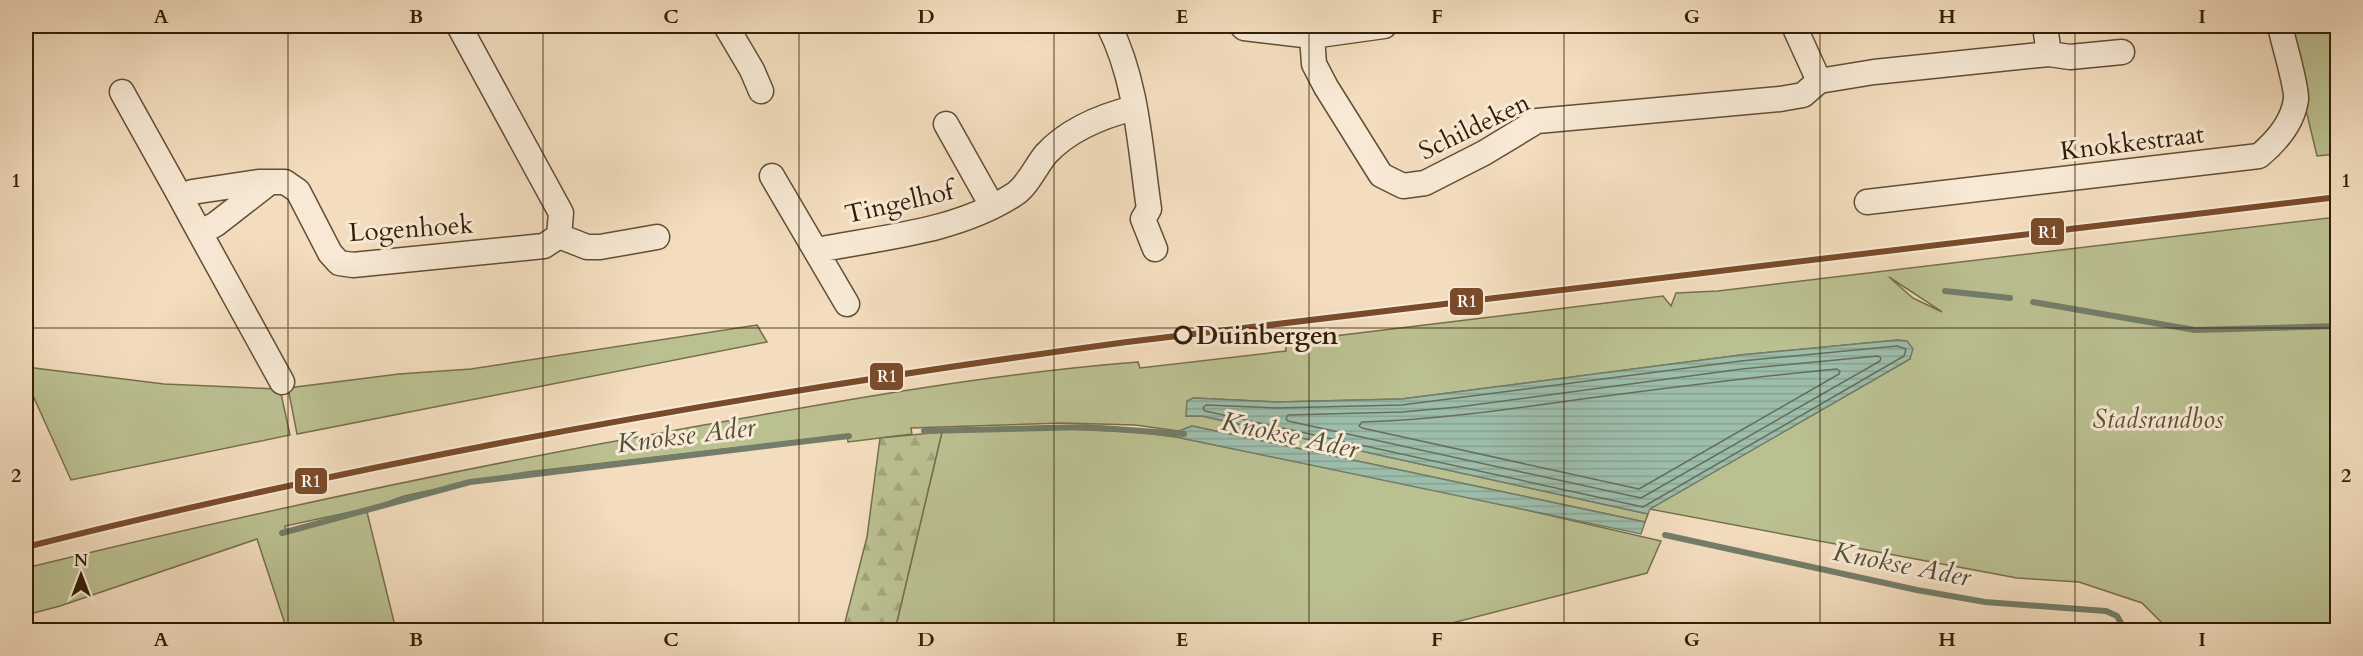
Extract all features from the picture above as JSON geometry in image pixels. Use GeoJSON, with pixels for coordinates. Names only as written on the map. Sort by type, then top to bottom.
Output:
{"type":"FeatureCollection","features":[{"type":"Feature","properties":{"kind":"street"},"geometry":{"type":"LineString","coordinates":[[459,26],[561,213],[559,236],[587,247],[600,247],[657,237]]}},
{"type":"Feature","properties":{"kind":"street"},"geometry":{"type":"LineString","coordinates":[[726,26],[752,70],[761,91]]}},
{"type":"Feature","properties":{"kind":"street"},"geometry":{"type":"LineString","coordinates":[[1109,26],[1122,56],[1134,108],[1149,209],[1143,219],[1155,249]]}},
{"type":"Feature","properties":{"kind":"street"},"geometry":{"type":"LineString","coordinates":[[1242,26],[1312,36],[1384,26]]}},
{"type":"Feature","properties":{"kind":"street"},"geometry":{"type":"LineString","coordinates":[[1794,26],[1819,81]]}},
{"type":"Feature","properties":{"kind":"street"},"geometry":{"type":"LineString","coordinates":[[2045,26],[2049,54]]}},
{"type":"Feature","properties":{"kind":"street","name":"Knokkestraat"},"geometry":{"type":"LineString","coordinates":[[1867,202],[2259,156],[2279,139],[2291,118],[2296,97],[2280,26]]}},
{"type":"Feature","properties":{"kind":"street","name":"Schildeken"},"geometry":{"type":"LineString","coordinates":[[1312,36],[1314,64],[1326,87],[1381,175],[1403,186],[1425,183],[1484,153],[1537,121],[1780,99],[1803,95],[1819,81],[1874,72],[2049,54],[2070,57],[2122,52]]}},
{"type":"Feature","properties":{"kind":"street"},"geometry":{"type":"LineString","coordinates":[[122,92],[282,382]]}},
{"type":"Feature","properties":{"kind":"street","name":"Tingelhof"},"geometry":{"type":"LineString","coordinates":[[817,250],[948,225],[992,206],[1017,192],[1048,153],[1075,130],[1114,113],[1134,108]]}},
{"type":"Feature","properties":{"kind":"street","name":"Tingelhof"},"geometry":{"type":"LineString","coordinates":[[945,124],[992,206]]}},
{"type":"Feature","properties":{"kind":"street","name":"Tingelhof"},"geometry":{"type":"LineString","coordinates":[[772,176],[847,304]]}},
{"type":"Feature","properties":{"kind":"street","name":"Logenhoek"},"geometry":{"type":"LineString","coordinates":[[181,198],[192,192],[258,182],[285,182],[298,191],[330,253],[339,263],[353,265],[544,246],[559,236]]}},
{"type":"Feature","properties":{"kind":"street"},"geometry":{"type":"LineString","coordinates":[[200,233],[216,224],[270,182]]}},
{"type":"Feature","properties":{"kind":"green space"},"geometry":{"type":"Polygon","coordinates":[[[2286,26],[2337,26],[2337,154],[2317,156],[2286,26]]]}},
{"type":"Feature","properties":{"kind":"green space","name":"Stadsrandbos"},"geometry":{"type":"Polygon","coordinates":[[[2337,217],[2337,630],[2169,630],[2142,603],[2079,582],[2017,578],[1649,509],[1910,359],[1898,340],[1741,355],[1402,399],[1277,402],[1193,398],[1186,416],[1202,416],[1648,514],[1645,522],[1192,426],[1179,431],[1135,425],[1063,423],[911,428],[912,434],[848,442],[847,435],[527,472],[404,496],[374,507],[285,526],[286,532],[367,512],[396,630],[287,630],[257,539],[60,606],[26,615],[26,568],[271,511],[600,444],[966,381],[1138,362],[1140,368],[1286,351],[1285,342],[1663,296],[1671,306],[1676,293],[1718,291],[2337,217]],[[1889,277],[1913,298],[1942,312],[1889,277]]]}},
{"type":"Feature","properties":{"kind":"green space"},"geometry":{"type":"Polygon","coordinates":[[[757,325],[767,342],[297,434],[288,388],[399,374],[471,369],[757,325]]]}},
{"type":"Feature","properties":{"kind":"green space"},"geometry":{"type":"Polygon","coordinates":[[[26,367],[164,384],[280,389],[290,435],[71,480],[26,380],[26,367]]]}},
{"type":"Feature","properties":{"kind":"green space"},"geometry":{"type":"Polygon","coordinates":[[[1064,429],[1135,432],[1176,437],[1469,497],[1661,541],[1647,573],[1425,630],[895,630],[942,432],[1064,429]]]}},
{"type":"Feature","properties":{"kind":"green space"},"geometry":{"type":"Polygon","coordinates":[[[942,432],[895,630],[843,630],[867,537],[880,438],[942,432]]]}},
{"type":"Feature","properties":{"kind":"water"},"geometry":{"type":"Polygon","coordinates":[[[1907,341],[1913,349],[1910,359],[1650,509],[1648,514],[1202,416],[1186,416],[1187,401],[1193,398],[1277,402],[1402,399],[1741,355],[1907,341]]]}},
{"type":"Feature","properties":{"kind":"water"},"geometry":{"type":"Polygon","coordinates":[[[1192,426],[1645,522],[1641,534],[1176,437],[1179,431],[1192,426]]]}},
{"type":"Feature","properties":{"kind":"waterway"},"geometry":{"type":"LineString","coordinates":[[1945,291],[2010,298]]}},
{"type":"Feature","properties":{"kind":"waterway"},"geometry":{"type":"LineString","coordinates":[[2033,302],[2195,330],[2338,326]]}},
{"type":"Feature","properties":{"kind":"waterway","name":"Knokse Ader"},"geometry":{"type":"LineString","coordinates":[[924,431],[1086,427],[1184,434]]}},
{"type":"Feature","properties":{"kind":"waterway","name":"Knokse Ader"},"geometry":{"type":"LineString","coordinates":[[282,533],[470,482],[849,436]]}},
{"type":"Feature","properties":{"kind":"waterway","name":"Knokse Ader"},"geometry":{"type":"LineString","coordinates":[[1665,535],[1917,590],[1985,602],[2106,611],[2117,616],[2125,630]]}},
{"type":"Feature","properties":{"kind":"transit line","name":"R1"},"geometry":{"type":"LineString","coordinates":[[26,547],[162,514],[436,455],[849,382],[1127,342],[2338,197]]}},
{"type":"Feature","properties":{"kind":"place","name":"Duinbergen"},"geometry":{"type":"Point","coordinates":[1183,335]}}]}
